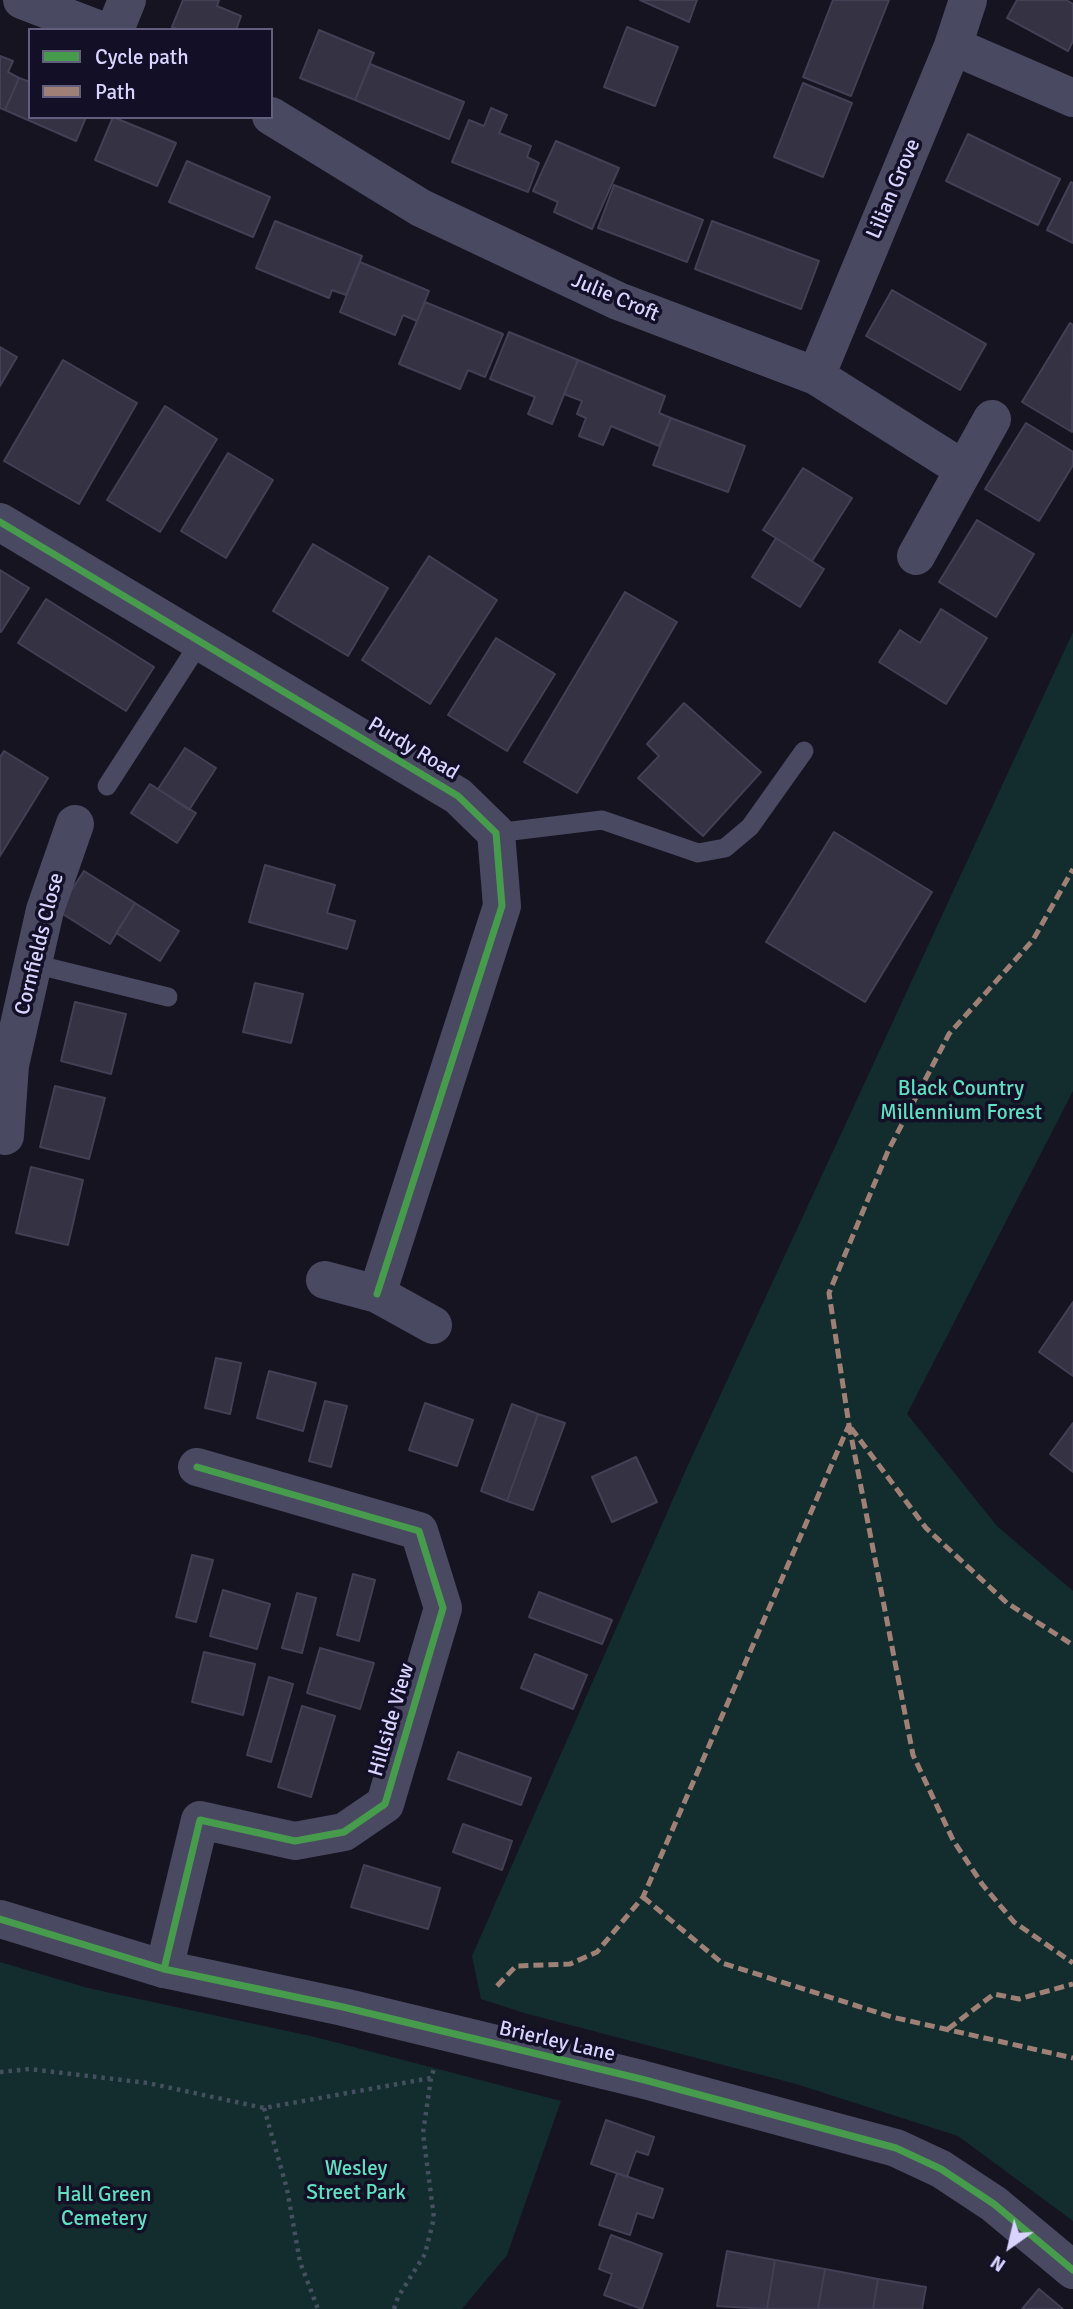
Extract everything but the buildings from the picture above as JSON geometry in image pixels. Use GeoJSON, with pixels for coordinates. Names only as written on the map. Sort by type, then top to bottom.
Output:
{"type":"FeatureCollection","features":[{"type":"Feature","properties":{"kind":"street"},"geometry":{"type":"LineString","coordinates":[[22,0],[95,28]]}},
{"type":"Feature","properties":{"kind":"street"},"geometry":{"type":"LineString","coordinates":[[116,28],[127,0]]}},
{"type":"Feature","properties":{"kind":"street","name":"Lilian Grove"},"geometry":{"type":"LineString","coordinates":[[816,376],[953,46],[968,0]]}},
{"type":"Feature","properties":{"kind":"street"},"geometry":{"type":"LineString","coordinates":[[953,46],[1073,98]]}},
{"type":"Feature","properties":{"kind":"street","name":"Julie Croft"},"geometry":{"type":"LineString","coordinates":[[273,117],[433,214],[618,301],[816,376],[963,469]]}},
{"type":"Feature","properties":{"kind":"street"},"geometry":{"type":"LineString","coordinates":[[916,555],[992,419]]}},
{"type":"Feature","properties":{"kind":"street","name":"Purdy Road"},"geometry":{"type":"LineString","coordinates":[[0,522],[458,796],[496,833]]}},
{"type":"Feature","properties":{"kind":"street","name":"Cornfields Close"},"geometry":{"type":"LineString","coordinates":[[5,1136],[5,1064],[34,964],[45,910],[75,824]]}},
{"type":"Feature","properties":{"kind":"street"},"geometry":{"type":"LineString","coordinates":[[377,1294],[502,906],[496,833]]}},
{"type":"Feature","properties":{"kind":"street"},"geometry":{"type":"LineString","coordinates":[[325,1280],[377,1294],[433,1325]]}},
{"type":"Feature","properties":{"kind":"street","name":"Hillside View"},"geometry":{"type":"LineString","coordinates":[[164,1969],[200,1820],[295,1842],[344,1832],[385,1804],[443,1608],[419,1531],[197,1467]]}},
{"type":"Feature","properties":{"kind":"street","name":"Brierley Lane"},"geometry":{"type":"LineString","coordinates":[[0,1919],[164,1969],[343,2007],[641,2079],[896,2148],[941,2169],[994,2204],[1073,2270]]}},
{"type":"Feature","properties":{"kind":"lane"},"geometry":{"type":"LineString","coordinates":[[107,786],[201,642]]}},
{"type":"Feature","properties":{"kind":"lane"},"geometry":{"type":"LineString","coordinates":[[496,833],[602,820],[698,853],[725,848],[750,827],[804,751]]}},
{"type":"Feature","properties":{"kind":"lane"},"geometry":{"type":"LineString","coordinates":[[34,964],[168,997]]}},
{"type":"Feature","properties":{"kind":"path"},"geometry":{"type":"LineString","coordinates":[[394,2309],[398,2297],[425,2254],[434,2218],[423,2133],[431,2078],[445,2033]]}},
{"type":"Feature","properties":{"kind":"path"},"geometry":{"type":"LineString","coordinates":[[0,2072],[29,2069],[148,2083],[264,2108],[431,2078]]}},
{"type":"Feature","properties":{"kind":"path"},"geometry":{"type":"LineString","coordinates":[[264,2108],[287,2189],[300,2262],[318,2309]]}},
{"type":"Feature","properties":{"kind":"green space","name":"Black Country Millennium Forest"},"geometry":{"type":"Polygon","coordinates":[[[1073,632],[1073,1091],[907,1414],[997,1526],[1073,1591],[1073,2221],[958,2136],[796,2084],[524,2013],[481,1999],[472,1956],[688,1465],[1073,632]]]}},
{"type":"Feature","properties":{"kind":"green space","name":"Wesley Street Park"},"geometry":{"type":"Polygon","coordinates":[[[0,1962],[88,1988],[315,2037],[561,2101],[507,2255],[462,2309],[0,2309],[0,1962]]]}},
{"type":"Feature","properties":{"kind":"marked path"},"geometry":{"type":"LineString","coordinates":[[497,1986],[516,1966],[570,1964],[597,1952],[643,1897],[849,1425],[829,1293],[888,1151],[949,1034],[1033,940],[1073,869]]}},
{"type":"Feature","properties":{"kind":"marked path"},"geometry":{"type":"LineString","coordinates":[[849,1425],[913,1755],[953,1840],[982,1884],[1014,1922],[1073,1963]]}},
{"type":"Feature","properties":{"kind":"marked path"},"geometry":{"type":"LineString","coordinates":[[851,1428],[926,1528],[1007,1603],[1073,1645]]}},
{"type":"Feature","properties":{"kind":"marked path"},"geometry":{"type":"LineString","coordinates":[[643,1897],[722,1963],[892,2017],[1073,2058]]}},
{"type":"Feature","properties":{"kind":"marked path"},"geometry":{"type":"LineString","coordinates":[[948,2029],[994,1994],[1019,1999],[1073,1984]]}},
{"type":"Feature","properties":{"kind":"cycle path"},"geometry":{"type":"LineString","coordinates":[[0,522],[458,796],[496,833],[502,906],[377,1294]]}},
{"type":"Feature","properties":{"kind":"cycle path"},"geometry":{"type":"LineString","coordinates":[[164,1969],[200,1820],[295,1841],[344,1832],[385,1804],[443,1608],[419,1531],[197,1467]]}},
{"type":"Feature","properties":{"kind":"cycle path"},"geometry":{"type":"LineString","coordinates":[[0,1919],[164,1969],[343,2007],[641,2079],[896,2148],[941,2169],[994,2204],[1073,2270]]}},
{"type":"Feature","properties":{"kind":"park label","name":"Hall Green Cemetery"},"geometry":{"type":"Point","coordinates":[104,2207]}}]}
